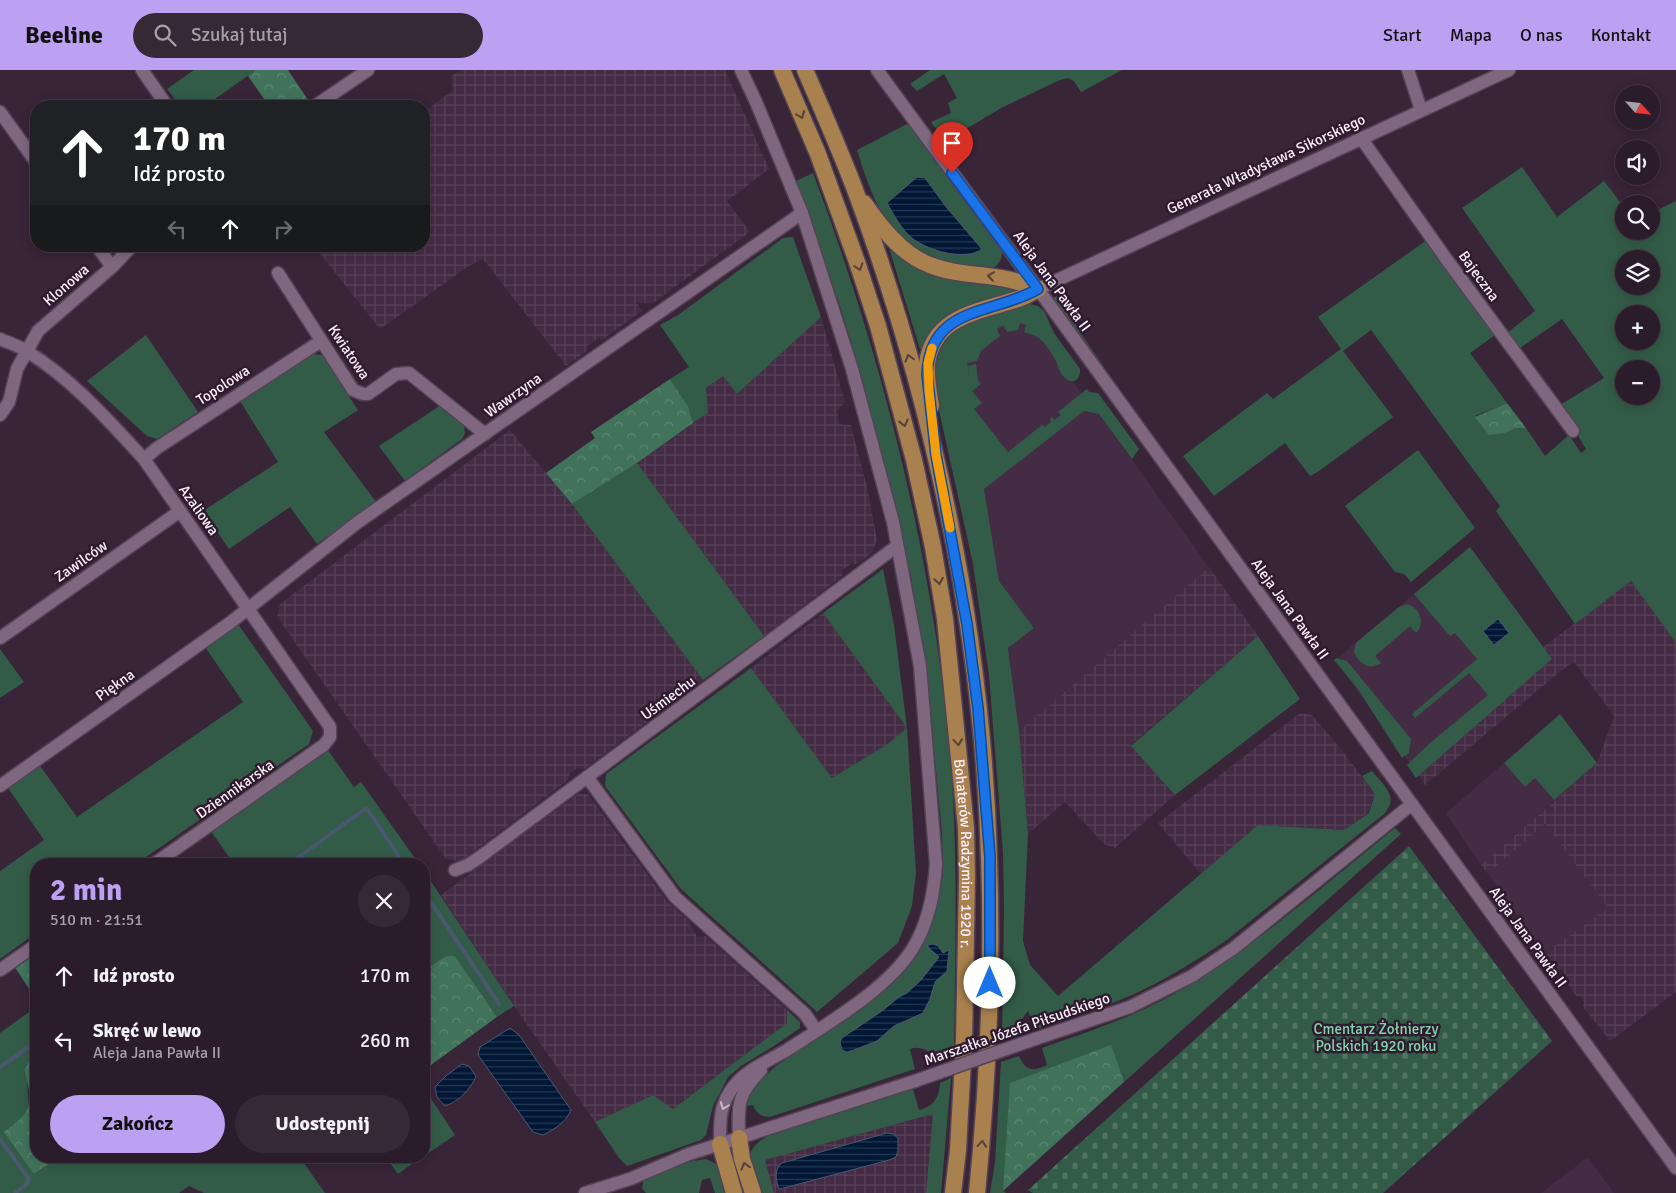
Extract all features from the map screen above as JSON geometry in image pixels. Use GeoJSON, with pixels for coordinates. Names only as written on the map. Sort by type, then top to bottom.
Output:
{"type":"FeatureCollection","features":[{"type":"Feature","properties":{"kind":"main road","name":"Bohaterów Radzymina 1920 r."},"geometry":{"type":"LineString","coordinates":[[782,70],[818,154],[857,262],[884,345],[914,460],[933,547],[945,619],[966,828],[967,877],[966,996],[958,1150],[953,1193]]}},
{"type":"Feature","properties":{"kind":"main road"},"geometry":{"type":"LineString","coordinates":[[805,70],[854,188],[898,319],[936,455]]}},
{"type":"Feature","properties":{"kind":"main road"},"geometry":{"type":"LineString","coordinates":[[854,188],[886,231],[908,252],[928,265],[944,270],[1012,280],[1038,289]]}},
{"type":"Feature","properties":{"kind":"main road"},"geometry":{"type":"LineString","coordinates":[[936,455],[927,374],[931,351],[937,338],[958,318],[1023,297],[1038,289]]}},
{"type":"Feature","properties":{"kind":"main road","name":"Bohaterów Radzymina 1920 r."},"geometry":{"type":"LineString","coordinates":[[936,455],[964,605],[974,678],[990,857],[988,1042],[977,1193]]}},
{"type":"Feature","properties":{"kind":"main road"},"geometry":{"type":"LineString","coordinates":[[739,1138],[742,1159],[753,1193]]}},
{"type":"Feature","properties":{"kind":"main road"},"geometry":{"type":"LineString","coordinates":[[720,1144],[734,1193]]}},
{"type":"Feature","properties":{"kind":"main road"},"geometry":{"type":"LineString","coordinates":[[949,1193],[958,1150]]}},
{"type":"Feature","properties":{"kind":"street"},"geometry":{"type":"LineString","coordinates":[[142,70],[163,100]]}},
{"type":"Feature","properties":{"kind":"street"},"geometry":{"type":"LineString","coordinates":[[324,100],[368,70]]}},
{"type":"Feature","properties":{"kind":"street"},"geometry":{"type":"LineString","coordinates":[[720,1144],[720,1116],[728,1095],[745,1074],[770,1061],[868,994],[890,976],[905,958],[919,938],[933,896],[936,864],[920,666],[892,522],[852,369],[802,213],[741,70]]}},
{"type":"Feature","properties":{"kind":"street","name":"Aleja Jana Pawła II"},"geometry":{"type":"LineString","coordinates":[[877,70],[1676,1168]]}},
{"type":"Feature","properties":{"kind":"street"},"geometry":{"type":"LineString","coordinates":[[1408,70],[1421,110]]}},
{"type":"Feature","properties":{"kind":"street","name":"Generała Władysława Sikorskiego"},"geometry":{"type":"LineString","coordinates":[[1038,289],[1509,70]]}},
{"type":"Feature","properties":{"kind":"street"},"geometry":{"type":"LineString","coordinates":[[0,112],[30,154]]}},
{"type":"Feature","properties":{"kind":"street","name":"Bajeczna"},"geometry":{"type":"LineString","coordinates":[[1361,138],[1447,260],[1573,431]]}},
{"type":"Feature","properties":{"kind":"street","name":"Wawrzyna"},"geometry":{"type":"LineString","coordinates":[[248,609],[358,522],[802,213]]}},
{"type":"Feature","properties":{"kind":"street"},"geometry":{"type":"LineString","coordinates":[[102,252],[112,266]]}},
{"type":"Feature","properties":{"kind":"street","name":"Klonowa"},"geometry":{"type":"LineString","coordinates":[[0,414],[9,402],[17,369],[38,331],[126,252]]}},
{"type":"Feature","properties":{"kind":"street","name":"Kwiatowa"},"geometry":{"type":"LineString","coordinates":[[278,273],[353,390],[357,393],[368,394],[396,374],[409,373],[485,434]]}},
{"type":"Feature","properties":{"kind":"street","name":"Azaliowa"},"geometry":{"type":"LineString","coordinates":[[0,339],[26,350],[51,367],[120,432],[144,459],[330,727],[330,737]]}},
{"type":"Feature","properties":{"kind":"street","name":"Topolowa"},"geometry":{"type":"LineString","coordinates":[[144,459],[157,448],[321,341]]}},
{"type":"Feature","properties":{"kind":"street","name":"Zawilców"},"geometry":{"type":"LineString","coordinates":[[0,638],[180,511]]}},
{"type":"Feature","properties":{"kind":"street","name":"Uśmiechu"},"geometry":{"type":"LineString","coordinates":[[455,870],[480,858],[897,546]]}},
{"type":"Feature","properties":{"kind":"street","name":"Piękna"},"geometry":{"type":"LineString","coordinates":[[0,786],[248,609]]}},
{"type":"Feature","properties":{"kind":"street","name":"Dziennikarska"},"geometry":{"type":"LineString","coordinates":[[163,858],[313,754],[330,737]]}},
{"type":"Feature","properties":{"kind":"street"},"geometry":{"type":"LineString","coordinates":[[587,777],[674,897],[805,1014],[816,1030]]}},
{"type":"Feature","properties":{"kind":"street","name":"Marszałka Józefa Piłsudskiego"},"geometry":{"type":"LineString","coordinates":[[585,1193],[630,1179],[689,1154],[915,1081],[1130,1007],[1192,976],[1234,948],[1412,804]]}},
{"type":"Feature","properties":{"kind":"street"},"geometry":{"type":"LineString","coordinates":[[0,970],[30,949]]}},
{"type":"Feature","properties":{"kind":"street"},"geometry":{"type":"LineString","coordinates":[[739,1138],[739,1113],[743,1091],[770,1061]]}},
{"type":"Feature","properties":{"kind":"shaded area"},"geometry":{"type":"Polygon","coordinates":[[[461,70],[725,70],[769,169],[727,201],[750,232],[653,303],[637,303],[642,311],[602,340],[599,338],[587,346],[587,351],[566,366],[483,259],[469,266],[380,329],[319,252],[430,252],[430,107],[453,90],[451,76],[461,70]]]}},
{"type":"Feature","properties":{"kind":"shaded area"},"geometry":{"type":"Polygon","coordinates":[[[1025,316],[1091,406],[1085,411],[1099,414],[1209,567],[1019,731],[1008,648],[1034,628],[999,581],[984,490],[956,354],[980,332],[1025,316]]]}},
{"type":"Feature","properties":{"kind":"shaded area"},"geometry":{"type":"Polygon","coordinates":[[[821,317],[845,402],[837,411],[839,424],[851,425],[868,491],[877,540],[872,553],[857,564],[851,564],[843,570],[842,576],[764,636],[637,463],[708,413],[705,388],[723,375],[737,394],[821,317]]]}},
{"type":"Feature","properties":{"kind":"shaded area"},"geometry":{"type":"Polygon","coordinates":[[[510,430],[572,504],[703,680],[584,769],[577,768],[570,773],[568,780],[461,861],[446,859],[277,617],[280,604],[510,430]]]}},
{"type":"Feature","properties":{"kind":"shaded area"},"geometry":{"type":"Polygon","coordinates":[[[1470,547],[1552,659],[1419,776],[1335,660],[1470,547]]]}},
{"type":"Feature","properties":{"kind":"shaded area"},"geometry":{"type":"Polygon","coordinates":[[[1209,567],[1258,636],[1131,745],[1175,795],[1115,848],[1104,844],[1065,802],[1028,834],[1019,731],[1209,567]]]}},
{"type":"Feature","properties":{"kind":"shaded area"},"geometry":{"type":"Polygon","coordinates":[[[1631,581],[1676,643],[1676,992],[1610,1041],[1583,1007],[1584,1002],[1580,996],[1576,996],[1567,983],[1569,980],[1562,970],[1557,970],[1544,953],[1608,908],[1545,824],[1488,874],[1481,865],[1597,763],[1614,716],[1574,662],[1425,785],[1419,776],[1552,659],[1543,647],[1631,581]]]}},
{"type":"Feature","properties":{"kind":"shaded area"},"geometry":{"type":"Polygon","coordinates":[[[823,613],[907,728],[886,745],[832,778],[751,668],[823,613]]]}},
{"type":"Feature","properties":{"kind":"shaded area"},"geometry":{"type":"Polygon","coordinates":[[[1300,713],[1312,715],[1375,794],[1368,813],[1344,830],[1258,825],[1201,874],[1158,823],[1300,713]]]}},
{"type":"Feature","properties":{"kind":"shaded area"},"geometry":{"type":"Polygon","coordinates":[[[1504,763],[1525,787],[1535,778],[1554,800],[1481,865],[1446,813],[1504,763]]]}},
{"type":"Feature","properties":{"kind":"shaded area"},"geometry":{"type":"Polygon","coordinates":[[[578,794],[588,794],[666,900],[687,919],[697,937],[706,936],[787,1010],[787,1023],[673,1109],[653,1095],[595,1122],[514,1006],[441,895],[578,794]]]}},
{"type":"Feature","properties":{"kind":"shaded area"},"geometry":{"type":"Polygon","coordinates":[[[1545,824],[1608,908],[1544,953],[1488,874],[1545,824]]]}},
{"type":"Feature","properties":{"kind":"shaded area"},"geometry":{"type":"Polygon","coordinates":[[[934,1114],[926,1193],[774,1193],[764,1160],[934,1114]]]}},
{"type":"Feature","properties":{"kind":"shaded area"},"geometry":{"type":"Polygon","coordinates":[[[1588,1157],[1614,1193],[1541,1193],[1588,1157]]]}},
{"type":"Feature","properties":{"kind":"green space"},"geometry":{"type":"Polygon","coordinates":[[[194,70],[256,70],[214,100],[175,100],[167,89],[194,70]]]}},
{"type":"Feature","properties":{"kind":"green space"},"geometry":{"type":"Polygon","coordinates":[[[256,70],[288,70],[308,100],[265,100],[248,76],[256,70]]]}},
{"type":"Feature","properties":{"kind":"green space"},"geometry":{"type":"Polygon","coordinates":[[[930,70],[1122,70],[1081,92],[1074,81],[1068,78],[1060,80],[1003,107],[954,136],[950,143],[947,144],[931,122],[951,113],[948,103],[957,98],[944,74],[917,91],[910,84],[930,70]]]}},
{"type":"Feature","properties":{"kind":"green space"},"geometry":{"type":"Polygon","coordinates":[[[909,123],[1001,245],[1002,253],[1000,260],[990,270],[939,262],[917,252],[904,242],[883,215],[868,183],[857,150],[909,123]]]}},
{"type":"Feature","properties":{"kind":"green space"},"geometry":{"type":"Polygon","coordinates":[[[1522,167],[1557,217],[1604,181],[1615,195],[1615,240],[1660,240],[1660,209],[1676,201],[1676,643],[1631,581],[1575,624],[1496,511],[1500,506],[1371,330],[1343,351],[1393,417],[1319,471],[1310,476],[1285,443],[1214,496],[1183,456],[1267,393],[1273,399],[1341,349],[1318,317],[1427,240],[1495,335],[1470,353],[1507,403],[1475,416],[1505,433],[1516,428],[1526,428],[1545,456],[1569,435],[1581,453],[1586,449],[1560,405],[1604,378],[1562,319],[1517,350],[1507,333],[1535,311],[1462,208],[1522,167]]]}},
{"type":"Feature","properties":{"kind":"green space"},"geometry":{"type":"Polygon","coordinates":[[[813,173],[863,321],[885,396],[921,548],[934,625],[945,702],[954,814],[956,918],[954,1056],[935,1061],[932,1053],[924,1049],[913,1048],[910,1049],[915,1069],[770,1117],[759,1114],[753,1105],[747,1106],[748,1092],[776,1066],[865,1004],[919,950],[926,938],[936,911],[943,874],[942,834],[929,696],[911,577],[856,359],[841,309],[796,181],[813,173]]]}},
{"type":"Feature","properties":{"kind":"green space"},"geometry":{"type":"Polygon","coordinates":[[[793,237],[821,317],[737,394],[723,376],[706,388],[708,413],[693,423],[688,406],[670,379],[689,367],[660,325],[678,315],[783,238],[793,237]]]}},
{"type":"Feature","properties":{"kind":"green space"},"geometry":{"type":"Polygon","coordinates":[[[891,249],[910,265],[921,271],[1016,288],[1016,291],[923,349],[920,349],[890,251],[891,249]]]}},
{"type":"Feature","properties":{"kind":"green space"},"geometry":{"type":"Polygon","coordinates":[[[1058,296],[1084,338],[1107,371],[1053,298],[1058,296]]]}},
{"type":"Feature","properties":{"kind":"green space"},"geometry":{"type":"Polygon","coordinates":[[[1030,304],[1038,306],[1044,311],[1054,333],[1080,369],[1077,379],[1073,381],[1067,380],[1045,344],[1038,337],[1024,332],[1026,325],[1020,323],[1018,330],[1007,332],[1003,325],[997,329],[1000,336],[981,351],[977,361],[967,363],[969,381],[968,366],[976,364],[978,380],[981,384],[972,391],[982,403],[974,409],[1008,452],[1042,425],[1045,427],[1051,422],[1050,419],[1052,417],[1055,420],[1061,415],[1058,412],[1087,389],[1089,392],[1098,393],[1139,449],[1132,459],[1099,414],[1084,411],[984,489],[999,581],[1034,628],[1008,648],[1019,731],[1028,834],[1023,941],[1030,965],[1058,996],[1258,825],[1344,830],[1369,813],[1375,794],[1362,776],[1372,771],[1385,786],[1390,796],[1389,808],[1384,814],[1228,939],[1184,967],[1153,985],[1121,1000],[1036,1029],[1028,1011],[1018,1024],[1018,1035],[1002,1040],[1003,853],[989,675],[973,564],[933,383],[935,355],[945,336],[958,324],[1016,306],[1030,304]]]}},
{"type":"Feature","properties":{"kind":"green space"},"geometry":{"type":"Polygon","coordinates":[[[146,335],[198,412],[157,439],[147,436],[87,381],[146,335]]]}},
{"type":"Feature","properties":{"kind":"green space"},"geometry":{"type":"Polygon","coordinates":[[[313,354],[322,355],[358,410],[324,432],[376,502],[317,544],[290,507],[229,549],[203,511],[278,462],[240,401],[313,354]]]}},
{"type":"Feature","properties":{"kind":"green space"},"geometry":{"type":"Polygon","coordinates":[[[670,379],[688,406],[693,423],[637,463],[572,504],[546,473],[595,438],[591,432],[670,379]]]}},
{"type":"Feature","properties":{"kind":"green space"},"geometry":{"type":"Polygon","coordinates":[[[1507,403],[1526,428],[1516,428],[1505,433],[1489,435],[1475,417],[1507,403]]]}},
{"type":"Feature","properties":{"kind":"green space"},"geometry":{"type":"Polygon","coordinates":[[[441,405],[464,425],[465,433],[462,439],[405,481],[379,446],[441,405]]]}},
{"type":"Feature","properties":{"kind":"green space"},"geometry":{"type":"Polygon","coordinates":[[[1418,450],[1475,528],[1411,582],[1404,574],[1395,572],[1345,506],[1418,450]]]}},
{"type":"Feature","properties":{"kind":"green space"},"geometry":{"type":"Polygon","coordinates":[[[637,463],[764,636],[703,680],[572,504],[637,463]]]}},
{"type":"Feature","properties":{"kind":"green space"},"geometry":{"type":"Polygon","coordinates":[[[1470,547],[1552,659],[1416,778],[1407,765],[1430,743],[1488,695],[1469,673],[1415,718],[1412,714],[1477,659],[1455,633],[1450,636],[1414,594],[1470,547]]]}},
{"type":"Feature","properties":{"kind":"green space"},"geometry":{"type":"Polygon","coordinates":[[[883,569],[894,625],[907,728],[823,613],[883,569]]]}},
{"type":"Feature","properties":{"kind":"green space"},"geometry":{"type":"Polygon","coordinates":[[[1407,604],[1412,606],[1420,616],[1421,625],[1416,633],[1410,626],[1375,656],[1381,663],[1369,666],[1362,663],[1354,653],[1357,642],[1399,607],[1407,604]]]}},
{"type":"Feature","properties":{"kind":"green space"},"geometry":{"type":"Polygon","coordinates":[[[238,624],[313,731],[309,744],[145,858],[30,858],[30,937],[0,959],[0,871],[44,840],[8,788],[40,766],[77,817],[243,702],[205,647],[238,624]]]}},
{"type":"Feature","properties":{"kind":"green space"},"geometry":{"type":"Polygon","coordinates":[[[1258,636],[1300,699],[1175,795],[1131,746],[1258,636]]]}},
{"type":"Feature","properties":{"kind":"green space"},"geometry":{"type":"Polygon","coordinates":[[[0,649],[24,682],[0,698],[0,649]]]}},
{"type":"Feature","properties":{"kind":"green space"},"geometry":{"type":"Polygon","coordinates":[[[1337,658],[1347,661],[1411,739],[1409,753],[1402,758],[1358,689],[1334,660],[1337,658]]]}},
{"type":"Feature","properties":{"kind":"green space"},"geometry":{"type":"Polygon","coordinates":[[[751,668],[832,778],[886,745],[907,728],[916,873],[912,906],[898,943],[817,1012],[681,889],[605,786],[606,774],[751,668]]]}},
{"type":"Feature","properties":{"kind":"green space"},"geometry":{"type":"Polygon","coordinates":[[[1560,714],[1597,763],[1554,800],[1535,778],[1525,787],[1504,763],[1560,714]]]}},
{"type":"Feature","properties":{"kind":"green space"},"geometry":{"type":"Polygon","coordinates":[[[327,749],[354,787],[361,782],[415,858],[230,858],[210,830],[327,749]]]}},
{"type":"Feature","properties":{"kind":"green space"},"geometry":{"type":"Polygon","coordinates":[[[1395,828],[1401,834],[1124,1082],[1110,1046],[1003,1191],[1006,1193],[990,1193],[995,1162],[1001,1062],[1019,1056],[1024,1065],[1030,1069],[1038,1069],[1047,1065],[1042,1048],[1131,1015],[1191,984],[1281,921],[1395,828]]]}},
{"type":"Feature","properties":{"kind":"green space","name":"Cmentarz Żołnierzy Polskich 1920 roku"},"geometry":{"type":"Polygon","coordinates":[[[1409,846],[1552,1041],[1383,1193],[1033,1193],[1028,1190],[1409,846]]]}},
{"type":"Feature","properties":{"kind":"green space"},"geometry":{"type":"Polygon","coordinates":[[[430,880],[514,1006],[497,1017],[455,956],[446,956],[430,966],[430,880]]]}},
{"type":"Feature","properties":{"kind":"green space"},"geometry":{"type":"Polygon","coordinates":[[[30,955],[30,990],[14,966],[30,955]]]}},
{"type":"Feature","properties":{"kind":"green space"},"geometry":{"type":"Polygon","coordinates":[[[446,956],[455,956],[497,1017],[430,1066],[430,966],[446,956]]]}},
{"type":"Feature","properties":{"kind":"green space"},"geometry":{"type":"Polygon","coordinates":[[[787,1010],[800,1022],[800,1028],[741,1066],[728,1077],[713,1106],[706,1135],[701,1140],[627,1166],[619,1158],[595,1122],[653,1095],[673,1109],[787,1023],[787,1010]]]}},
{"type":"Feature","properties":{"kind":"green space"},"geometry":{"type":"Polygon","coordinates":[[[30,1011],[30,1060],[24,1070],[27,1080],[29,1107],[22,1119],[30,1163],[32,1163],[34,1174],[51,1163],[304,1163],[325,1193],[204,1193],[189,1186],[179,1193],[0,1193],[0,1033],[30,1011]]]}},
{"type":"Feature","properties":{"kind":"green space"},"geometry":{"type":"Polygon","coordinates":[[[1111,1045],[1124,1082],[1003,1191],[1010,1083],[1111,1045]]]}},
{"type":"Feature","properties":{"kind":"green space"},"geometry":{"type":"Polygon","coordinates":[[[30,1060],[30,1099],[24,1070],[30,1060]]]}},
{"type":"Feature","properties":{"kind":"green space"},"geometry":{"type":"Polygon","coordinates":[[[951,1078],[941,1193],[926,1193],[933,1114],[765,1160],[774,1193],[758,1193],[750,1168],[750,1154],[759,1142],[768,1136],[913,1089],[919,1110],[935,1101],[940,1083],[951,1078]]]}},
{"type":"Feature","properties":{"kind":"green space"},"geometry":{"type":"Polygon","coordinates":[[[430,1097],[455,1135],[430,1152],[430,1097]]]}},
{"type":"Feature","properties":{"kind":"green space"},"geometry":{"type":"Polygon","coordinates":[[[30,1099],[30,1163],[51,1163],[34,1174],[4,1132],[21,1118],[29,1106],[30,1099]]]}},
{"type":"Feature","properties":{"kind":"green space"},"geometry":{"type":"Polygon","coordinates":[[[706,1159],[719,1165],[729,1193],[715,1193],[710,1178],[702,1180],[699,1193],[646,1193],[642,1188],[644,1177],[693,1161],[706,1159]]]}},
{"type":"Feature","properties":{"kind":"green space"},"geometry":{"type":"Polygon","coordinates":[[[390,1163],[413,1163],[398,1174],[390,1163]]]}},
{"type":"Feature","properties":{"kind":"water"},"geometry":{"type":"Polygon","coordinates":[[[917,177],[925,178],[947,208],[982,249],[975,253],[966,254],[946,253],[927,247],[912,238],[904,230],[887,203],[917,177]]]}},
{"type":"Feature","properties":{"kind":"water"},"geometry":{"type":"Polygon","coordinates":[[[1498,619],[1509,633],[1494,645],[1483,631],[1498,619]]]}},
{"type":"Feature","properties":{"kind":"water"},"geometry":{"type":"Polygon","coordinates":[[[928,945],[938,946],[943,953],[949,950],[947,971],[935,982],[923,1013],[894,1026],[877,1041],[847,1052],[842,1050],[840,1042],[842,1038],[907,993],[921,980],[939,957],[928,947],[928,945]]]}},
{"type":"Feature","properties":{"kind":"water"},"geometry":{"type":"Polygon","coordinates":[[[510,1028],[519,1035],[571,1110],[560,1125],[543,1135],[533,1132],[478,1055],[480,1047],[510,1028]]]}},
{"type":"Feature","properties":{"kind":"water"},"geometry":{"type":"Polygon","coordinates":[[[462,1064],[469,1066],[476,1076],[471,1086],[463,1094],[445,1106],[437,1097],[435,1087],[462,1064]]]}},
{"type":"Feature","properties":{"kind":"water"},"geometry":{"type":"Polygon","coordinates":[[[887,1133],[893,1134],[898,1138],[896,1157],[780,1189],[778,1187],[777,1171],[782,1163],[887,1133]]]}},
{"type":"Feature","properties":{"kind":"waterway"},"geometry":{"type":"LineString","coordinates":[[297,858],[365,809],[368,810],[400,858]]}},
{"type":"Feature","properties":{"kind":"waterway"},"geometry":{"type":"LineString","coordinates":[[430,901],[499,1004]]}},
{"type":"Feature","properties":{"kind":"waterway"},"geometry":{"type":"LineString","coordinates":[[0,1067],[30,1046]]}},
{"type":"Feature","properties":{"kind":"waterway"},"geometry":{"type":"LineString","coordinates":[[0,1139],[29,1179],[26,1185],[15,1193]]}},
{"type":"Feature","properties":{"kind":"slow traffic"},"geometry":{"type":"LineString","coordinates":[[932,348],[927,374],[936,455],[950,528]]}},
{"type":"Feature","properties":{"kind":"route"},"geometry":{"type":"LineString","coordinates":[[952,173],[1038,289],[1023,297],[958,318],[937,338],[931,351],[927,374],[936,455],[967,624],[978,708],[990,857],[990,983]]}}]}
